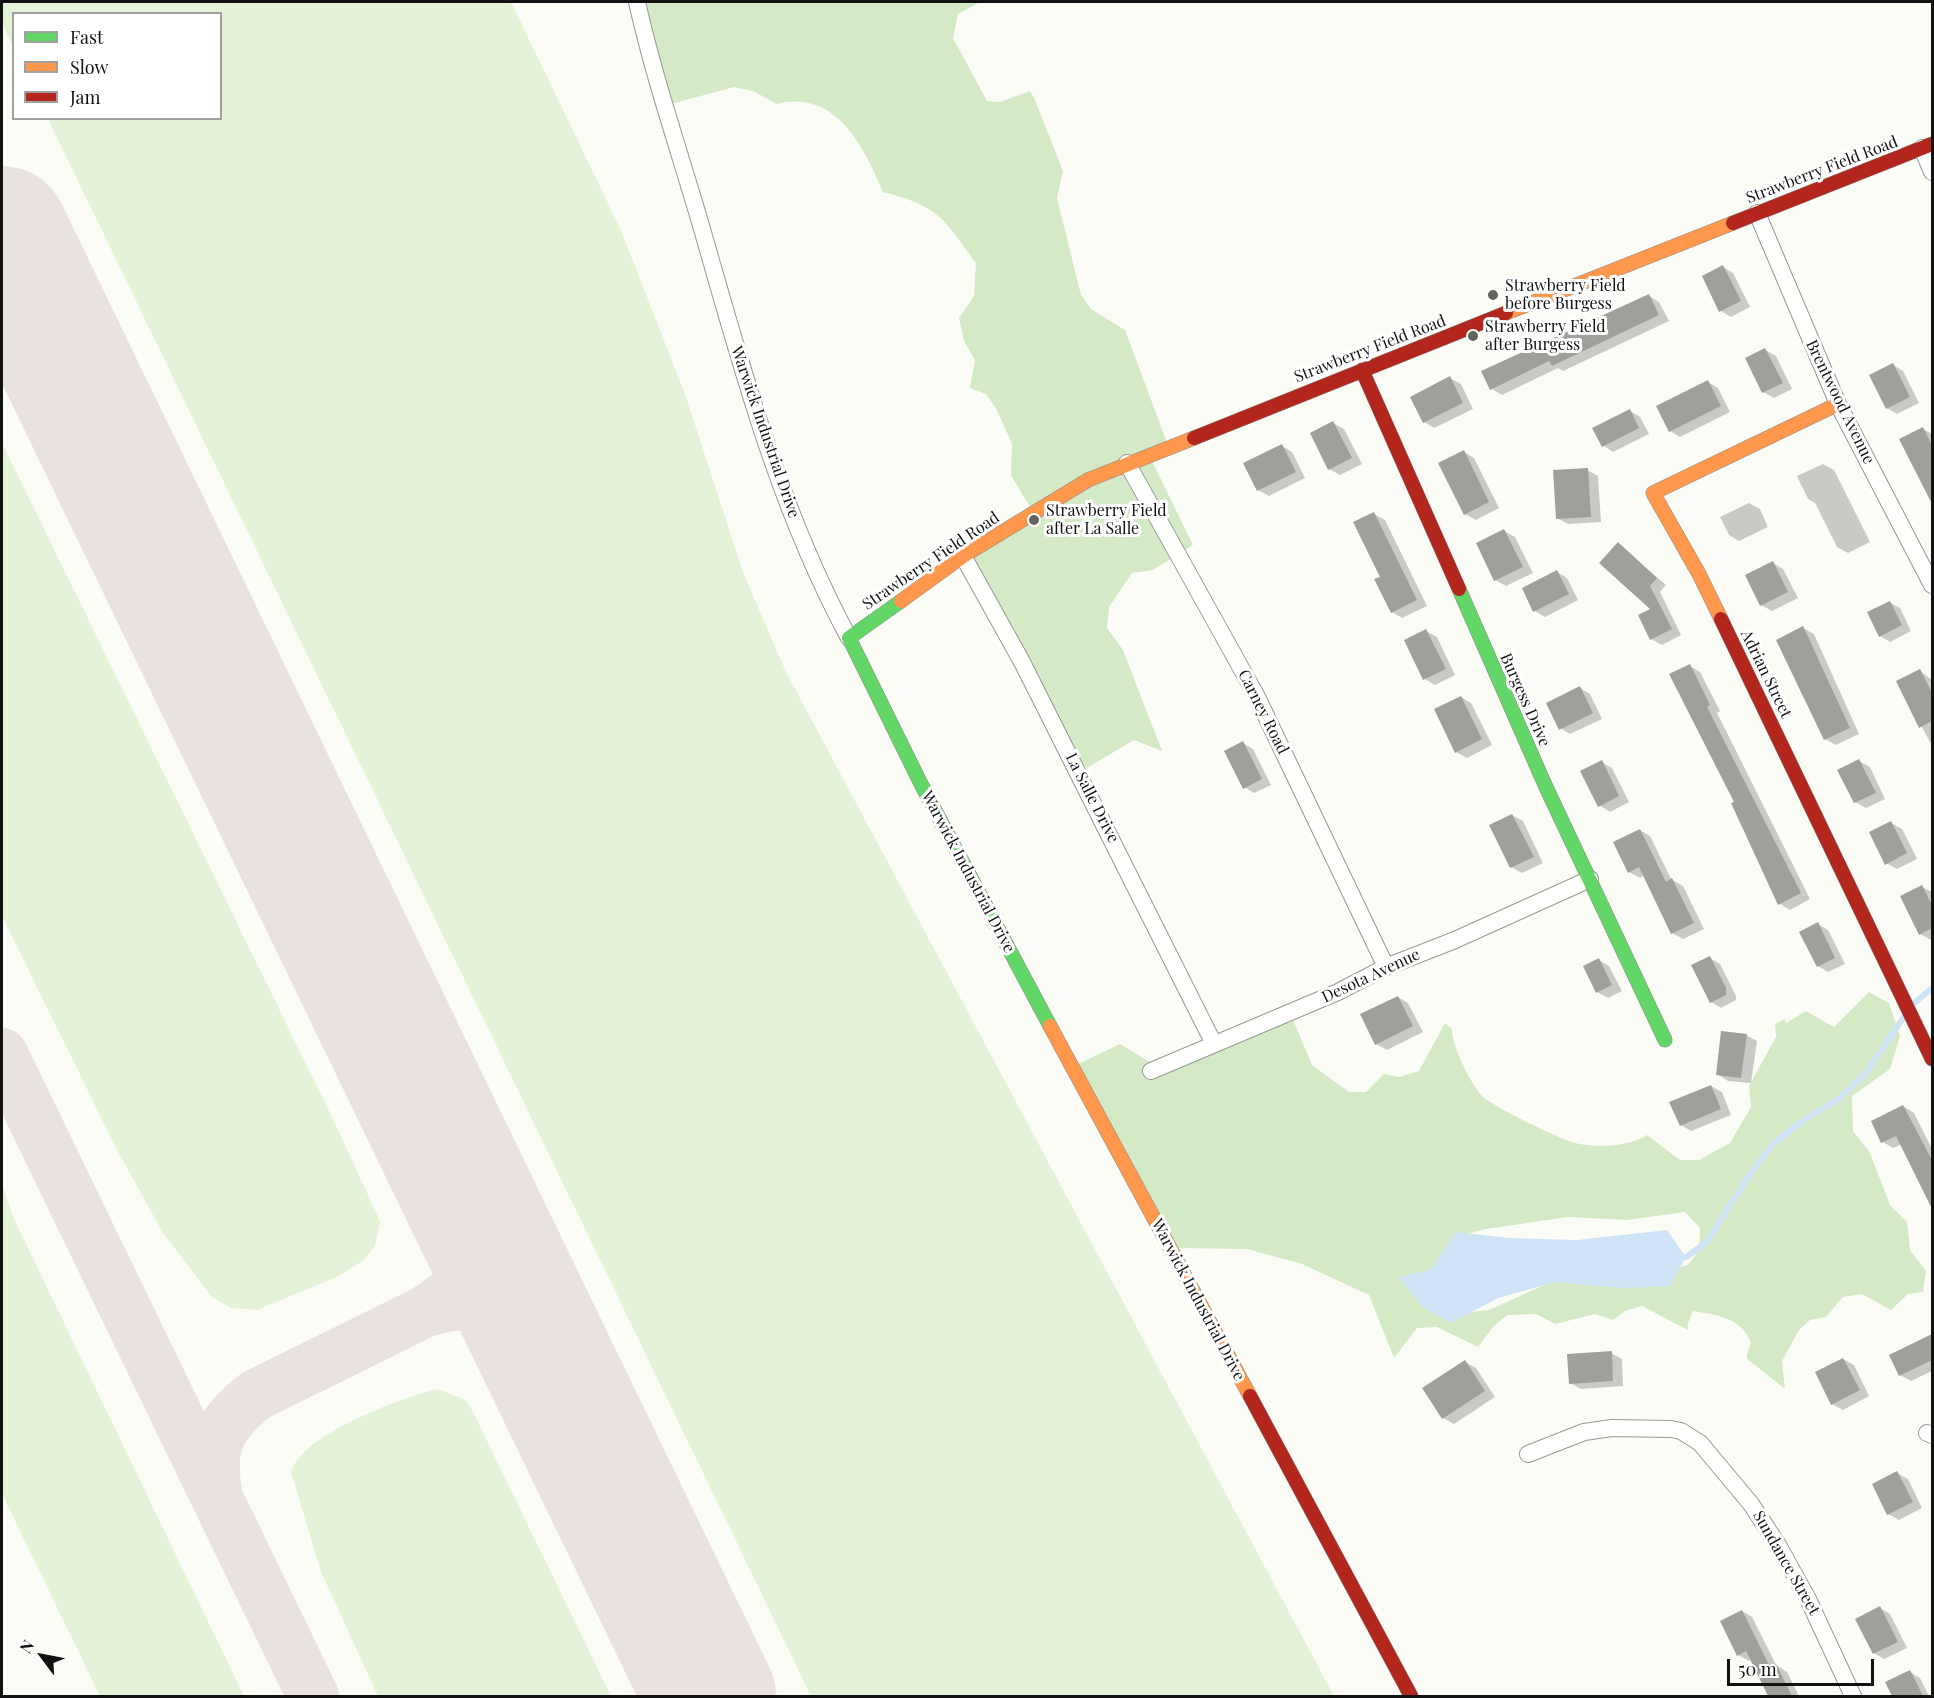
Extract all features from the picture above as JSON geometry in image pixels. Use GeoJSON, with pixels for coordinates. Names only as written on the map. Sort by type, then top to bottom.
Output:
{"type":"FeatureCollection","features":[{"type":"Feature","properties":{"kind":"street","name":"Warwick Industrial Drive"},"geometry":{"type":"LineString","coordinates":[[637,2],[674,137],[763,435],[822,588],[979,894],[1272,1439],[1337,1554],[1411,1696]]}},
{"type":"Feature","properties":{"kind":"street","name":"Strawberry Field Road"},"geometry":{"type":"LineString","coordinates":[[849,638],[963,556],[1058,496],[1127,463],[1927,146]]}},
{"type":"Feature","properties":{"kind":"street"},"geometry":{"type":"LineString","coordinates":[[1927,146],[1932,172]]}},
{"type":"Feature","properties":{"kind":"street","name":"Brentwood Avenue"},"geometry":{"type":"LineString","coordinates":[[1757,213],[1838,404],[1932,585]]}},
{"type":"Feature","properties":{"kind":"street","name":"Burgess Drive"},"geometry":{"type":"LineString","coordinates":[[1362,370],[1498,680],[1665,1040]]}},
{"type":"Feature","properties":{"kind":"street","name":"Adrian Street"},"geometry":{"type":"LineString","coordinates":[[1838,404],[1653,493],[1699,574],[1800,779],[1932,1059]]}},
{"type":"Feature","properties":{"kind":"street","name":"Carney Road"},"geometry":{"type":"LineString","coordinates":[[1127,463],[1257,695],[1386,967]]}},
{"type":"Feature","properties":{"kind":"street","name":"La Salle Drive"},"geometry":{"type":"LineString","coordinates":[[963,556],[1028,673],[1214,1044]]}},
{"type":"Feature","properties":{"kind":"street","name":"Desota Avenue"},"geometry":{"type":"LineString","coordinates":[[1151,1071],[1338,992],[1386,967],[1455,940],[1590,879]]}},
{"type":"Feature","properties":{"kind":"street","name":"Sundance Street"},"geometry":{"type":"LineString","coordinates":[[1528,1454],[1584,1432],[1612,1428],[1661,1428],[1681,1431],[1700,1443],[1751,1504],[1778,1545],[1808,1599],[1853,1696]]}},
{"type":"Feature","properties":{"kind":"green space"},"geometry":{"type":"Polygon","coordinates":[[[2,2],[511,2],[620,228],[685,394],[743,572],[786,672],[1334,1696],[811,1696],[48,120],[222,120],[222,12],[12,12],[12,45],[2,22],[2,2]]]}},
{"type":"Feature","properties":{"kind":"green space"},"geometry":{"type":"Polygon","coordinates":[[[637,2],[980,2],[958,14],[953,38],[987,101],[1000,102],[1030,91],[1035,100],[1063,171],[1057,198],[1081,295],[1091,309],[1125,330],[1166,440],[1150,457],[1193,545],[1153,570],[1132,573],[1109,607],[1107,628],[1123,650],[1162,751],[1134,740],[1087,768],[1081,762],[1023,647],[972,554],[1034,514],[1011,475],[1012,444],[997,410],[986,394],[970,388],[975,360],[964,341],[959,318],[974,296],[976,263],[956,235],[929,209],[902,197],[883,192],[857,140],[831,113],[816,105],[798,102],[777,104],[753,91],[734,87],[667,105],[637,2]]]}},
{"type":"Feature","properties":{"kind":"green space"},"geometry":{"type":"Polygon","coordinates":[[[2,443],[333,1119],[380,1221],[375,1246],[364,1260],[339,1276],[257,1310],[231,1308],[212,1297],[163,1233],[116,1148],[2,916],[2,443]]]}},
{"type":"Feature","properties":{"kind":"green space"},"geometry":{"type":"Polygon","coordinates":[[[1869,992],[1889,1003],[1900,1036],[1890,1069],[1852,1096],[1853,1131],[1870,1153],[1890,1205],[1907,1222],[1910,1250],[1926,1271],[1923,1292],[1908,1294],[1891,1310],[1862,1294],[1843,1297],[1826,1317],[1810,1320],[1799,1330],[1782,1361],[1785,1389],[1746,1358],[1751,1342],[1741,1327],[1734,1322],[1719,1316],[1693,1311],[1688,1330],[1642,1306],[1625,1311],[1613,1320],[1595,1314],[1555,1324],[1536,1314],[1507,1315],[1493,1327],[1478,1347],[1437,1327],[1417,1328],[1394,1358],[1369,1295],[1302,1264],[1247,1249],[1171,1248],[1074,1066],[1120,1044],[1160,1068],[1291,1015],[1312,1065],[1349,1092],[1366,1092],[1384,1074],[1399,1077],[1419,1071],[1445,1023],[1452,1029],[1458,1054],[1481,1095],[1511,1114],[1575,1143],[1592,1146],[1622,1144],[1647,1135],[1680,1160],[1699,1160],[1730,1143],[1751,1107],[1749,1086],[1776,1037],[1775,1024],[1785,1019],[1786,1023],[1806,1011],[1834,1027],[1869,992]],[[1685,1212],[1627,1220],[1568,1217],[1486,1229],[1455,1237],[1470,1312],[1489,1310],[1551,1282],[1643,1275],[1688,1265],[1699,1250],[1700,1228],[1685,1212]]]}},
{"type":"Feature","properties":{"kind":"green space"},"geometry":{"type":"Polygon","coordinates":[[[2,1184],[14,1219],[244,1696],[100,1696],[2,1494],[2,1184]]]}},
{"type":"Feature","properties":{"kind":"green space"},"geometry":{"type":"Polygon","coordinates":[[[437,1389],[464,1399],[472,1410],[611,1696],[378,1696],[321,1572],[291,1472],[299,1458],[313,1444],[333,1431],[378,1409],[437,1389]]]}},
{"type":"Feature","properties":{"kind":"water"},"geometry":{"type":"Polygon","coordinates":[[[1667,1230],[1686,1257],[1670,1286],[1622,1288],[1556,1282],[1498,1298],[1451,1323],[1424,1308],[1398,1277],[1430,1270],[1456,1232],[1508,1238],[1577,1240],[1667,1230]]]}},
{"type":"Feature","properties":{"kind":"building"},"geometry":{"type":"Polygon","coordinates":[[[1723,265],[1741,301],[1719,312],[1702,276],[1723,265]]]}},
{"type":"Feature","properties":{"kind":"building"},"geometry":{"type":"Polygon","coordinates":[[[1649,294],[1659,315],[1552,366],[1549,361],[1490,390],[1481,371],[1649,294]]]}},
{"type":"Feature","properties":{"kind":"building"},"geometry":{"type":"Polygon","coordinates":[[[1765,348],[1783,383],[1762,393],[1745,358],[1765,348]]]}},
{"type":"Feature","properties":{"kind":"building"},"geometry":{"type":"Polygon","coordinates":[[[1893,363],[1910,397],[1886,409],[1869,375],[1893,363]]]}},
{"type":"Feature","properties":{"kind":"building"},"geometry":{"type":"Polygon","coordinates":[[[1450,376],[1463,403],[1423,423],[1410,397],[1450,376]]]}},
{"type":"Feature","properties":{"kind":"building"},"geometry":{"type":"Polygon","coordinates":[[[1708,380],[1721,406],[1669,432],[1656,406],[1708,380]]]}},
{"type":"Feature","properties":{"kind":"building"},"geometry":{"type":"Polygon","coordinates":[[[1630,409],[1639,428],[1602,447],[1592,428],[1630,409]]]}},
{"type":"Feature","properties":{"kind":"building"},"geometry":{"type":"Polygon","coordinates":[[[1333,421],[1352,458],[1328,470],[1310,433],[1333,421]]]}},
{"type":"Feature","properties":{"kind":"building"},"geometry":{"type":"Polygon","coordinates":[[[1923,427],[1932,446],[1932,504],[1899,439],[1923,427]]]}},
{"type":"Feature","properties":{"kind":"building"},"geometry":{"type":"Polygon","coordinates":[[[1282,444],[1296,472],[1257,491],[1243,463],[1282,444]]]}},
{"type":"Feature","properties":{"kind":"building"},"geometry":{"type":"Polygon","coordinates":[[[1464,450],[1489,502],[1464,515],[1438,463],[1464,450]]]}},
{"type":"Feature","properties":{"kind":"building"},"geometry":{"type":"Polygon","coordinates":[[[1588,468],[1591,517],[1556,519],[1553,470],[1588,468]]]}},
{"type":"Feature","properties":{"kind":"building"},"geometry":{"type":"Polygon","coordinates":[[[1374,512],[1417,600],[1391,613],[1374,579],[1380,577],[1353,522],[1374,512]]]}},
{"type":"Feature","properties":{"kind":"building"},"geometry":{"type":"Polygon","coordinates":[[[1504,529],[1523,567],[1494,581],[1476,543],[1504,529]]]}},
{"type":"Feature","properties":{"kind":"building"},"geometry":{"type":"Polygon","coordinates":[[[1618,542],[1657,578],[1650,586],[1672,629],[1650,640],[1638,615],[1650,609],[1599,563],[1618,542]]]}},
{"type":"Feature","properties":{"kind":"building"},"geometry":{"type":"Polygon","coordinates":[[[1773,561],[1788,592],[1760,606],[1745,575],[1773,561]]]}},
{"type":"Feature","properties":{"kind":"building"},"geometry":{"type":"Polygon","coordinates":[[[1557,570],[1569,594],[1533,612],[1522,588],[1557,570]]]}},
{"type":"Feature","properties":{"kind":"building"},"geometry":{"type":"Polygon","coordinates":[[[1890,601],[1902,625],[1879,637],[1867,612],[1890,601]]]}},
{"type":"Feature","properties":{"kind":"building"},"geometry":{"type":"Polygon","coordinates":[[[1803,626],[1850,728],[1824,740],[1776,640],[1803,626]]]}},
{"type":"Feature","properties":{"kind":"building"},"geometry":{"type":"Polygon","coordinates":[[[1426,629],[1446,669],[1423,680],[1404,640],[1426,629]]]}},
{"type":"Feature","properties":{"kind":"building"},"geometry":{"type":"Polygon","coordinates":[[[1690,664],[1710,705],[1707,707],[1801,893],[1778,905],[1731,803],[1734,802],[1669,674],[1690,664]]]}},
{"type":"Feature","properties":{"kind":"building"},"geometry":{"type":"Polygon","coordinates":[[[1920,669],[1932,693],[1932,721],[1919,728],[1896,681],[1920,669]]]}},
{"type":"Feature","properties":{"kind":"building"},"geometry":{"type":"Polygon","coordinates":[[[1580,686],[1593,713],[1559,730],[1546,703],[1580,686]]]}},
{"type":"Feature","properties":{"kind":"building"},"geometry":{"type":"Polygon","coordinates":[[[1461,696],[1482,739],[1455,753],[1434,709],[1461,696]]]}},
{"type":"Feature","properties":{"kind":"building"},"geometry":{"type":"Polygon","coordinates":[[[1243,741],[1262,779],[1243,789],[1224,751],[1243,741]]]}},
{"type":"Feature","properties":{"kind":"building"},"geometry":{"type":"Polygon","coordinates":[[[1859,759],[1876,793],[1854,803],[1837,770],[1859,759]]]}},
{"type":"Feature","properties":{"kind":"building"},"geometry":{"type":"Polygon","coordinates":[[[1602,760],[1619,796],[1598,807],[1580,771],[1602,760]]]}},
{"type":"Feature","properties":{"kind":"building"},"geometry":{"type":"Polygon","coordinates":[[[1512,814],[1534,857],[1510,868],[1489,825],[1512,814]]]}},
{"type":"Feature","properties":{"kind":"building"},"geometry":{"type":"Polygon","coordinates":[[[1891,821],[1907,853],[1885,865],[1869,832],[1891,821]]]}},
{"type":"Feature","properties":{"kind":"building"},"geometry":{"type":"Polygon","coordinates":[[[1640,829],[1666,882],[1672,878],[1694,923],[1671,934],[1639,867],[1628,873],[1613,842],[1640,829]]]}},
{"type":"Feature","properties":{"kind":"building"},"geometry":{"type":"Polygon","coordinates":[[[1922,885],[1932,905],[1932,928],[1919,935],[1900,896],[1922,885]]]}},
{"type":"Feature","properties":{"kind":"building"},"geometry":{"type":"Polygon","coordinates":[[[1818,922],[1835,958],[1817,967],[1799,932],[1818,922]]]}},
{"type":"Feature","properties":{"kind":"building"},"geometry":{"type":"Polygon","coordinates":[[[1710,956],[1726,988],[1726,995],[1710,1003],[1691,965],[1710,956]]]}},
{"type":"Feature","properties":{"kind":"building"},"geometry":{"type":"Polygon","coordinates":[[[1599,958],[1612,985],[1596,993],[1583,966],[1599,958]]]}},
{"type":"Feature","properties":{"kind":"building"},"geometry":{"type":"Polygon","coordinates":[[[1398,996],[1413,1026],[1375,1045],[1360,1014],[1398,996]]]}},
{"type":"Feature","properties":{"kind":"building"},"geometry":{"type":"Polygon","coordinates":[[[1721,1031],[1747,1034],[1741,1078],[1716,1075],[1721,1031]]]}},
{"type":"Feature","properties":{"kind":"building"},"geometry":{"type":"Polygon","coordinates":[[[1711,1085],[1721,1109],[1680,1126],[1669,1102],[1711,1085]]]}},
{"type":"Feature","properties":{"kind":"building"},"geometry":{"type":"Polygon","coordinates":[[[1903,1105],[1932,1160],[1932,1209],[1896,1136],[1881,1143],[1871,1121],[1903,1105]]]}},
{"type":"Feature","properties":{"kind":"building"},"geometry":{"type":"Polygon","coordinates":[[[1932,1334],[1932,1360],[1899,1376],[1889,1355],[1932,1334]]]}},
{"type":"Feature","properties":{"kind":"building"},"geometry":{"type":"Polygon","coordinates":[[[1612,1351],[1613,1381],[1569,1384],[1567,1354],[1612,1351]]]}},
{"type":"Feature","properties":{"kind":"building"},"geometry":{"type":"Polygon","coordinates":[[[1843,1358],[1860,1390],[1831,1405],[1815,1372],[1843,1358]]]}},
{"type":"Feature","properties":{"kind":"building"},"geometry":{"type":"Polygon","coordinates":[[[1465,1360],[1485,1391],[1442,1419],[1422,1388],[1465,1360]]]}},
{"type":"Feature","properties":{"kind":"building"},"geometry":{"type":"Polygon","coordinates":[[[1897,1471],[1913,1502],[1887,1515],[1872,1484],[1897,1471]]]}},
{"type":"Feature","properties":{"kind":"building"},"geometry":{"type":"Polygon","coordinates":[[[1880,1606],[1898,1642],[1873,1654],[1855,1619],[1880,1606]]]}},
{"type":"Feature","properties":{"kind":"building"},"geometry":{"type":"Polygon","coordinates":[[[1742,1610],[1770,1667],[1776,1664],[1792,1696],[1768,1696],[1746,1651],[1737,1656],[1720,1621],[1742,1610]]]}},
{"type":"Feature","properties":{"kind":"building"},"geometry":{"type":"Polygon","coordinates":[[[1910,1670],[1923,1696],[1892,1696],[1885,1682],[1910,1670]]]}},
{"type":"Feature","properties":{"kind":"waterway"},"geometry":{"type":"LineString","coordinates":[[1912,1005],[1932,988]]}},
{"type":"Feature","properties":{"kind":"waterway"},"geometry":{"type":"LineString","coordinates":[[1686,1257],[1707,1242],[1749,1175],[1774,1143],[1807,1118],[1840,1098],[1868,1070],[1906,1014]]}},
{"type":"Feature","properties":{"kind":"taxiway"},"geometry":{"type":"LineString","coordinates":[[2,1054],[313,1696]]}},
{"type":"Feature","properties":{"kind":"taxiway"},"geometry":{"type":"LineString","coordinates":[[426,1311],[453,1291],[468,1268],[472,1242],[463,1189]]}},
{"type":"Feature","properties":{"kind":"taxiway"},"geometry":{"type":"LineString","coordinates":[[217,1498],[214,1466],[218,1440],[224,1428],[242,1406],[256,1395],[426,1311],[461,1304],[491,1309],[518,1325],[542,1351]]}},
{"type":"Feature","properties":{"kind":"runway"},"geometry":{"type":"LineString","coordinates":[[2,232],[710,1696]]}},
{"type":"Feature","properties":{"kind":"traffic: fast"},"geometry":{"type":"LineString","coordinates":[[1459,589],[1545,785],[1665,1040]]}},
{"type":"Feature","properties":{"kind":"traffic: fast"},"geometry":{"type":"LineString","coordinates":[[901,601],[849,638],[921,784],[1050,1026]]}},
{"type":"Feature","properties":{"kind":"traffic: slow"},"geometry":{"type":"LineString","coordinates":[[1506,313],[1733,223]]}},
{"type":"Feature","properties":{"kind":"traffic: slow"},"geometry":{"type":"LineString","coordinates":[[1721,619],[1699,574],[1653,493],[1838,404]]}},
{"type":"Feature","properties":{"kind":"traffic: slow"},"geometry":{"type":"LineString","coordinates":[[901,601],[963,556],[1088,480],[1194,438]]}},
{"type":"Feature","properties":{"kind":"traffic: slow"},"geometry":{"type":"LineString","coordinates":[[1050,1026],[1250,1396]]}},
{"type":"Feature","properties":{"kind":"traffic: jam"},"geometry":{"type":"LineString","coordinates":[[1733,223],[1932,144]]}},
{"type":"Feature","properties":{"kind":"traffic: jam"},"geometry":{"type":"LineString","coordinates":[[1194,438],[1506,313]]}},
{"type":"Feature","properties":{"kind":"traffic: jam"},"geometry":{"type":"LineString","coordinates":[[1362,370],[1459,589]]}},
{"type":"Feature","properties":{"kind":"traffic: jam"},"geometry":{"type":"LineString","coordinates":[[1721,619],[1932,1059]]}},
{"type":"Feature","properties":{"kind":"traffic: jam"},"geometry":{"type":"LineString","coordinates":[[1250,1396],[1411,1696]]}},
{"type":"Feature","properties":{"kind":"place","name":"Strawberry Field before Burgess"},"geometry":{"type":"Point","coordinates":[1493,295]}},
{"type":"Feature","properties":{"kind":"place","name":"Strawberry Field after Burgess"},"geometry":{"type":"Point","coordinates":[1473,336]}},
{"type":"Feature","properties":{"kind":"place","name":"Strawberry Field after La Salle"},"geometry":{"type":"Point","coordinates":[1034,520]}}]}
